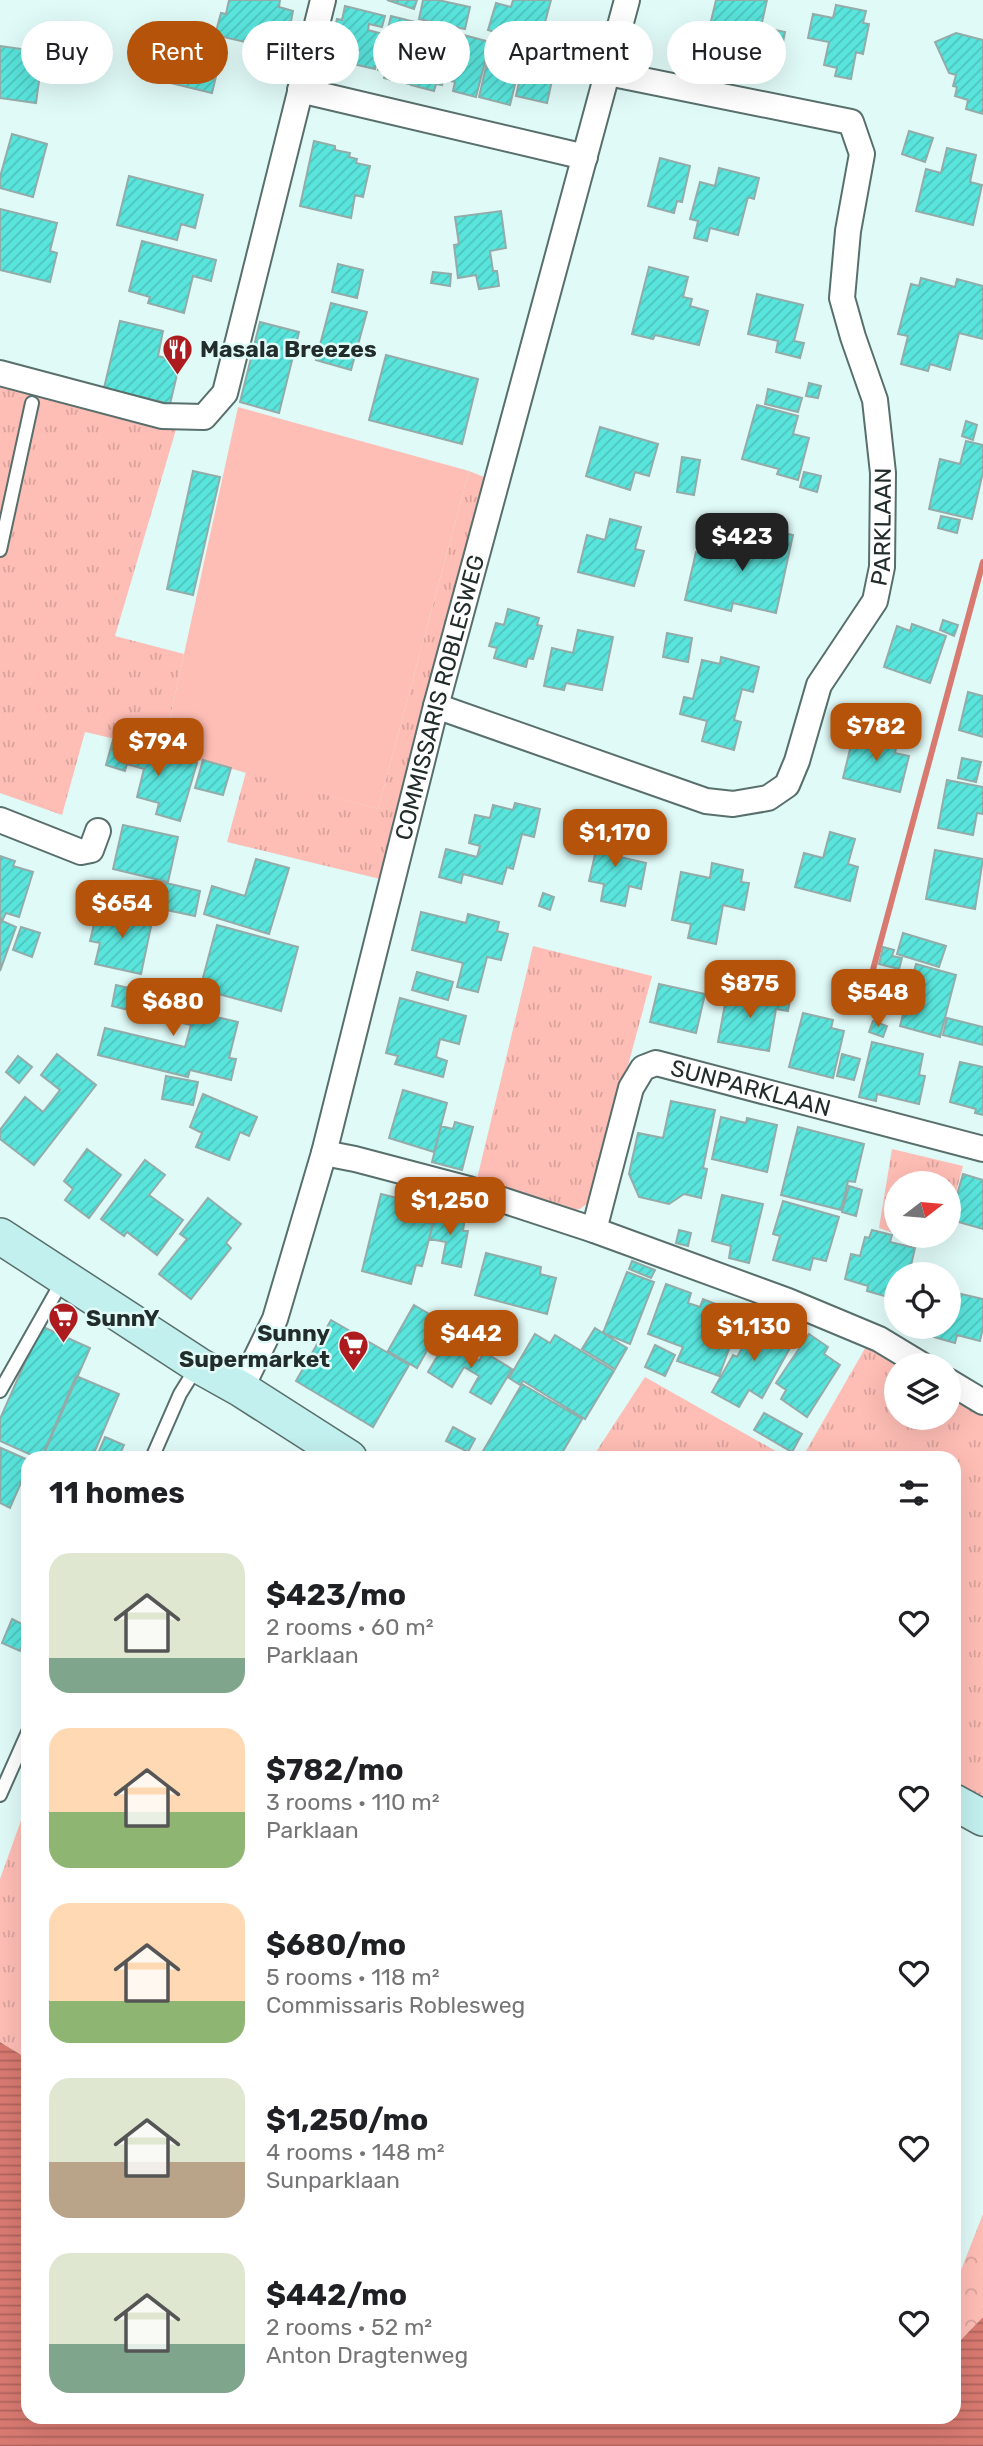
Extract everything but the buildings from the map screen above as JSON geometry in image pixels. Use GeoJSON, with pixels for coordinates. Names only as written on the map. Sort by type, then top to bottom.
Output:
{"type":"FeatureCollection","features":[{"type":"Feature","properties":{"kind":"main road"},"geometry":{"type":"LineString","coordinates":[[3,1245],[64,1278],[335,1451]]}},
{"type":"Feature","properties":{"kind":"main road"},"geometry":{"type":"LineString","coordinates":[[961,1806],[983,1818]]}},
{"type":"Feature","properties":{"kind":"street"},"geometry":{"type":"LineString","coordinates":[[0,373],[162,416],[204,417],[225,393],[323,0]]}},
{"type":"Feature","properties":{"kind":"street","name":"COMMISSARIS ROBLESWEG"},"geometry":{"type":"LineString","coordinates":[[621,21],[626,0]]}},
{"type":"Feature","properties":{"kind":"street","name":"PARKLAAN"},"geometry":{"type":"LineString","coordinates":[[436,706],[706,801],[733,804],[768,798],[787,785],[797,761],[819,685],[875,601],[882,567],[883,474],[875,400],[842,298],[848,231],[862,154],[851,122],[653,82]]}},
{"type":"Feature","properties":{"kind":"street","name":"COMMISSARIS ROBLESWEG"},"geometry":{"type":"LineString","coordinates":[[242,1389],[275,1319],[324,1153],[436,706],[605,84]]}},
{"type":"Feature","properties":{"kind":"street"},"geometry":{"type":"LineString","coordinates":[[300,90],[585,157]]}},
{"type":"Feature","properties":{"kind":"street"},"geometry":{"type":"LineString","coordinates":[[0,820],[81,852],[91,850],[97,831]]}},
{"type":"Feature","properties":{"kind":"street","name":"SUNPARKLAAN"},"geometry":{"type":"LineString","coordinates":[[594,1230],[631,1088],[643,1068],[656,1063],[983,1149]]}},
{"type":"Feature","properties":{"kind":"street"},"geometry":{"type":"LineString","coordinates":[[324,1153],[470,1189],[594,1230],[789,1301],[879,1339],[902,1353]]}},
{"type":"Feature","properties":{"kind":"street"},"geometry":{"type":"LineString","coordinates":[[961,1389],[983,1402]]}},
{"type":"Feature","properties":{"kind":"lane"},"geometry":{"type":"LineString","coordinates":[[0,550],[32,403]]}},
{"type":"Feature","properties":{"kind":"lane"},"geometry":{"type":"LineString","coordinates":[[0,1391],[64,1278]]}},
{"type":"Feature","properties":{"kind":"lane"},"geometry":{"type":"LineString","coordinates":[[155,1451],[180,1394],[198,1365]]}},
{"type":"Feature","properties":{"kind":"lane"},"geometry":{"type":"LineString","coordinates":[[0,1795],[21,1748]]}},
{"type":"Feature","properties":{"kind":"green space"},"geometry":{"type":"Polygon","coordinates":[[[0,379],[177,426],[115,636],[184,654],[163,750],[85,732],[62,815],[0,793],[0,379]]]}},
{"type":"Feature","properties":{"kind":"green space"},"geometry":{"type":"Polygon","coordinates":[[[238,407],[469,471],[378,809],[163,750],[238,407]]]}},
{"type":"Feature","properties":{"kind":"green space"},"geometry":{"type":"Polygon","coordinates":[[[469,471],[489,479],[380,879],[227,842],[246,772],[378,809],[469,471]]]}},
{"type":"Feature","properties":{"kind":"green space"},"geometry":{"type":"Polygon","coordinates":[[[533,946],[652,976],[592,1200],[580,1209],[565,1211],[476,1183],[533,946]]]}},
{"type":"Feature","properties":{"kind":"green space"},"geometry":{"type":"Polygon","coordinates":[[[892,1149],[963,1166],[961,1174],[961,1171],[888,1171],[892,1149]]]}},
{"type":"Feature","properties":{"kind":"green space"},"geometry":{"type":"Polygon","coordinates":[[[884,1198],[884,1230],[879,1228],[884,1198]]]}},
{"type":"Feature","properties":{"kind":"green space"},"geometry":{"type":"Polygon","coordinates":[[[867,1345],[884,1355],[884,1430],[961,1430],[961,1398],[983,1411],[983,1801],[961,1788],[961,1451],[806,1451],[867,1345]]]}},
{"type":"Feature","properties":{"kind":"green space"},"geometry":{"type":"Polygon","coordinates":[[[645,1377],[776,1451],[597,1451],[645,1377]]]}},
{"type":"Feature","properties":{"kind":"green space"},"geometry":{"type":"Polygon","coordinates":[[[21,1820],[21,2055],[0,2042],[0,1879],[21,1820]]]}},
{"type":"Feature","properties":{"kind":"green space"},"geometry":{"type":"Polygon","coordinates":[[[983,2214],[983,2317],[961,2340],[961,2270],[983,2214]]]}},
{"type":"Feature","properties":{"kind":"shaded area"},"geometry":{"type":"Polygon","coordinates":[[[0,2042],[21,2055],[21,2424],[961,2424],[961,2340],[983,2317],[983,2446],[0,2446],[0,2042]]]}},
{"type":"Feature","properties":{"kind":"waterway"},"geometry":{"type":"LineString","coordinates":[[864,1003],[983,562]]}},
{"type":"Feature","properties":{"kind":"place","name":"Masala Breezes"},"geometry":{"type":"Point","coordinates":[177,376]}},
{"type":"Feature","properties":{"kind":"place","name":"SunnY"},"geometry":{"type":"Point","coordinates":[63,1345]}},
{"type":"Feature","properties":{"kind":"place","name":"Sunny Supermarket"},"geometry":{"type":"Point","coordinates":[353,1373]}}]}
